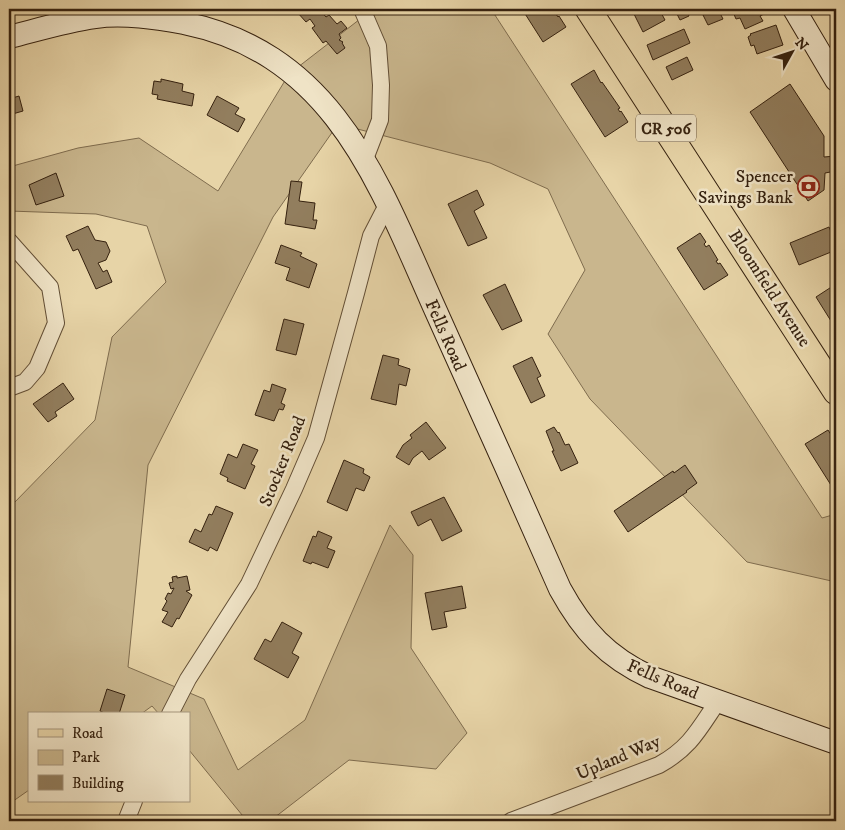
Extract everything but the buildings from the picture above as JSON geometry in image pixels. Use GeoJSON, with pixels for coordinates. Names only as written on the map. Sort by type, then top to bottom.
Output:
{"type":"FeatureCollection","features":[{"type":"Feature","properties":{"kind":"main road","name":"Bloomfield Avenue"},"geometry":{"type":"LineString","coordinates":[[588,9],[836,392]]}},
{"type":"Feature","properties":{"kind":"street"},"geometry":{"type":"LineString","coordinates":[[362,9],[378,46],[381,84],[380,120],[365,159]]}},
{"type":"Feature","properties":{"kind":"street"},"geometry":{"type":"LineString","coordinates":[[794,9],[836,80]]}},
{"type":"Feature","properties":{"kind":"street","name":"Fells Road"},"geometry":{"type":"LineString","coordinates":[[9,36],[96,13],[148,18],[196,26],[244,42],[268,55],[289,70],[310,88],[336,118],[365,159],[560,589],[575,616],[608,652],[650,677],[836,742]]}},
{"type":"Feature","properties":{"kind":"street","name":"Stocker Road"},"geometry":{"type":"LineString","coordinates":[[171,712],[188,679],[249,584],[316,438],[371,236],[387,204]]}},
{"type":"Feature","properties":{"kind":"street"},"geometry":{"type":"LineString","coordinates":[[9,241],[50,287],[56,323],[37,368],[25,382],[9,388]]}},
{"type":"Feature","properties":{"kind":"street","name":"Upland Way"},"geometry":{"type":"LineString","coordinates":[[511,821],[659,765],[671,758],[693,739],[718,701]]}},
{"type":"Feature","properties":{"kind":"street"},"geometry":{"type":"LineString","coordinates":[[126,821],[134,802]]}},
{"type":"Feature","properties":{"kind":"green space"},"geometry":{"type":"Polygon","coordinates":[[[373,9],[491,9],[822,518],[836,514],[836,582],[747,562],[590,399],[548,334],[585,270],[548,189],[490,163],[338,124],[273,217],[148,465],[128,667],[204,699],[238,770],[305,720],[390,525],[413,555],[411,648],[467,733],[436,769],[349,760],[270,821],[247,821],[190,751],[190,712],[157,712],[152,706],[144,712],[28,712],[28,791],[9,804],[9,505],[12,505],[95,420],[112,337],[166,282],[147,226],[96,214],[9,211],[9,167],[78,148],[139,138],[218,191],[289,74],[373,9]]]}},
{"type":"Feature","properties":{"kind":"place","name":"Spencer Savings Bank"},"geometry":{"type":"Point","coordinates":[809,186]}}]}
